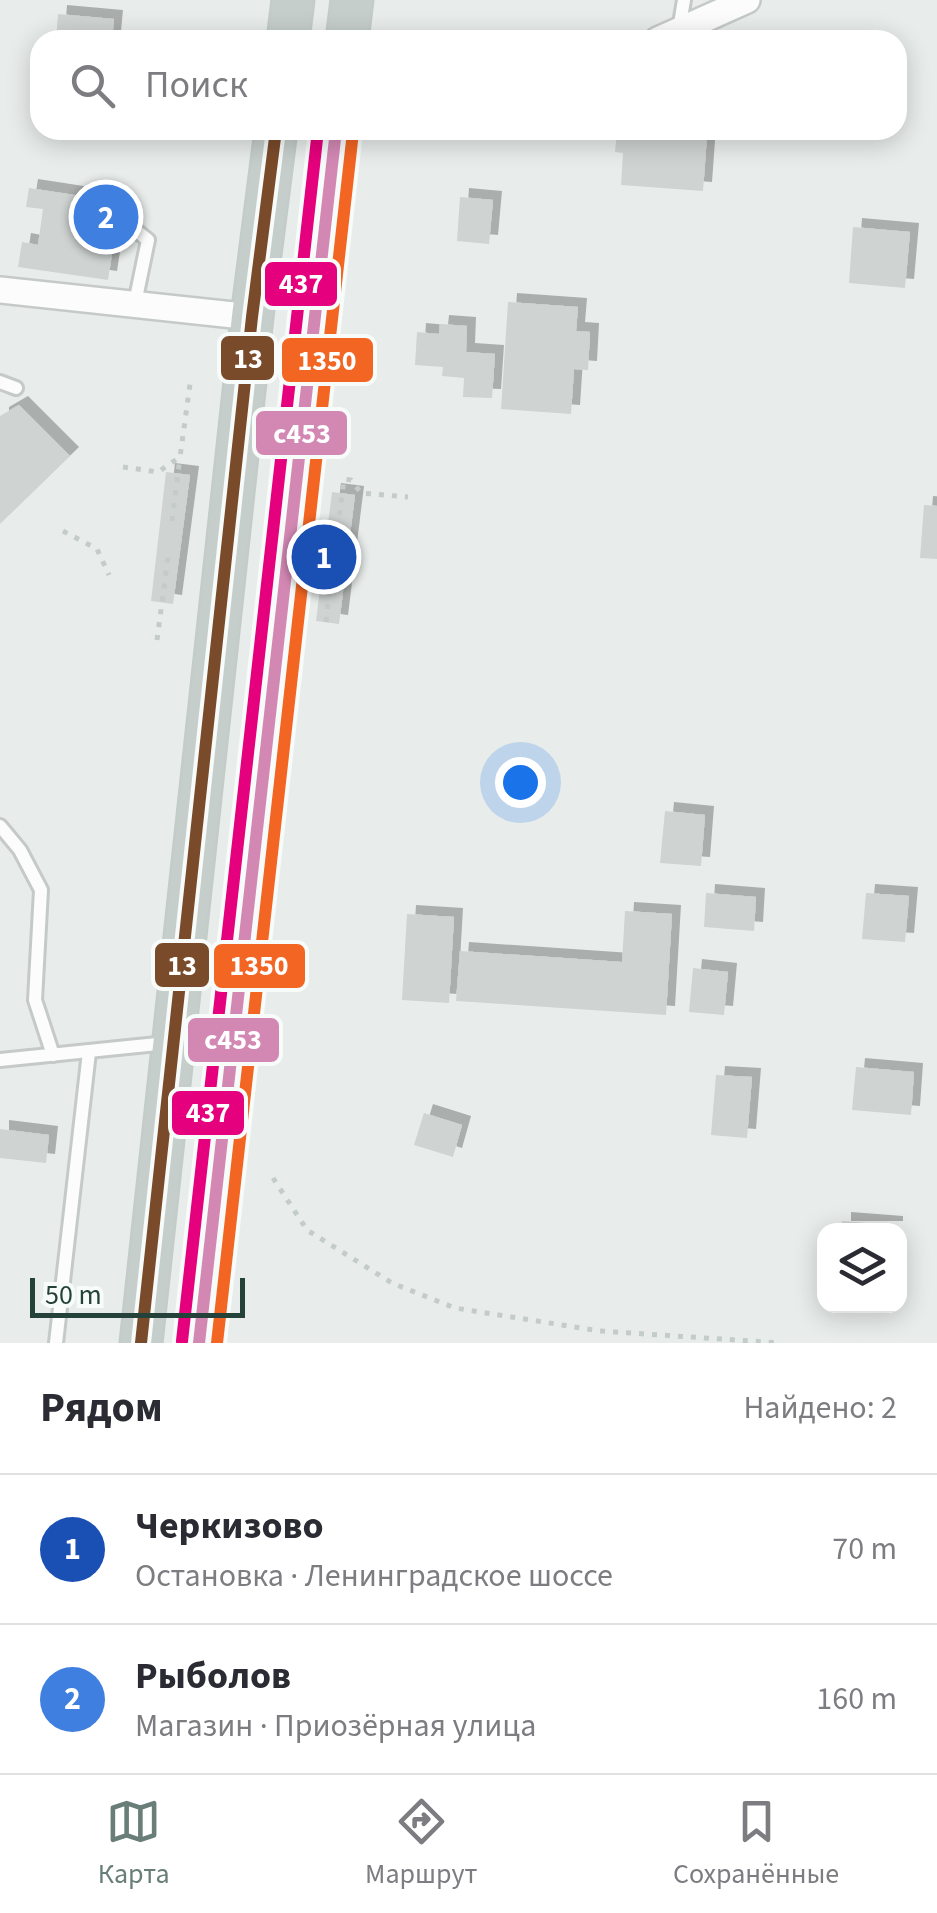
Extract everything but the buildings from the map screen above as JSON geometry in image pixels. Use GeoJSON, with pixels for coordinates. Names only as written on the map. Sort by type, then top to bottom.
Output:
{"type":"FeatureCollection","features":[{"type":"Feature","properties":{"kind":"highway"},"geometry":{"type":"LineString","coordinates":[[290,30],[294,0]]}},
{"type":"Feature","properties":{"kind":"highway"},"geometry":{"type":"LineString","coordinates":[[348,30],[352,0]]}},
{"type":"Feature","properties":{"kind":"highway"},"geometry":{"type":"LineString","coordinates":[[140,1343],[275,140]]}},
{"type":"Feature","properties":{"kind":"highway"},"geometry":{"type":"LineString","coordinates":[[199,1343],[335,140]]}},
{"type":"Feature","properties":{"kind":"street"},"geometry":{"type":"LineString","coordinates":[[681,30],[747,0]]}},
{"type":"Feature","properties":{"kind":"street"},"geometry":{"type":"LineString","coordinates":[[0,290],[252,317]]}},
{"type":"Feature","properties":{"kind":"lane"},"geometry":{"type":"LineString","coordinates":[[671,30],[684,0]]}},
{"type":"Feature","properties":{"kind":"lane"},"geometry":{"type":"LineString","coordinates":[[133,228],[148,240],[135,303]]}},
{"type":"Feature","properties":{"kind":"lane"},"geometry":{"type":"LineString","coordinates":[[0,382],[16,388]]}},
{"type":"Feature","properties":{"kind":"lane"},"geometry":{"type":"LineString","coordinates":[[0,826],[20,850],[41,890],[35,1000],[52,1055]]}},
{"type":"Feature","properties":{"kind":"lane"},"geometry":{"type":"LineString","coordinates":[[0,1060],[175,1042]]}},
{"type":"Feature","properties":{"kind":"lane"},"geometry":{"type":"LineString","coordinates":[[56,1343],[90,1052]]}},
{"type":"Feature","properties":{"kind":"path"},"geometry":{"type":"LineString","coordinates":[[172,522],[191,377]]}},
{"type":"Feature","properties":{"kind":"path"},"geometry":{"type":"LineString","coordinates":[[123,467],[158,472],[180,457]]}},
{"type":"Feature","properties":{"kind":"path"},"geometry":{"type":"LineString","coordinates":[[336,541],[344,478],[351,480],[361,493],[408,497]]}},
{"type":"Feature","properties":{"kind":"path"},"geometry":{"type":"LineString","coordinates":[[62,531],[96,549],[108,575]]}},
{"type":"Feature","properties":{"kind":"path"},"geometry":{"type":"LineString","coordinates":[[157,640],[168,556]]}},
{"type":"Feature","properties":{"kind":"path"},"geometry":{"type":"LineString","coordinates":[[326,622],[331,578]]}},
{"type":"Feature","properties":{"kind":"path"},"geometry":{"type":"LineString","coordinates":[[274,1178],[307,1230],[392,1283],[455,1308],[600,1331],[782,1343]]}},
{"type":"Feature","properties":{"kind":"transit line","name":"13"},"geometry":{"type":"LineString","coordinates":[[141,1343],[252,317],[275,140]]}},
{"type":"Feature","properties":{"kind":"transit line","name":"437"},"geometry":{"type":"LineString","coordinates":[[182,1341],[317,140]]}},
{"type":"Feature","properties":{"kind":"transit line","name":"с453"},"geometry":{"type":"LineString","coordinates":[[199,1343],[335,140]]}},
{"type":"Feature","properties":{"kind":"transit line","name":"1350"},"geometry":{"type":"LineString","coordinates":[[217,1343],[352,140]]}},
{"type":"Feature","properties":{"kind":"place","name":"Рыболов"},"geometry":{"type":"Point","coordinates":[106,217]}},
{"type":"Feature","properties":{"kind":"place","name":"Черкизово"},"geometry":{"type":"Point","coordinates":[324,557]}}]}
